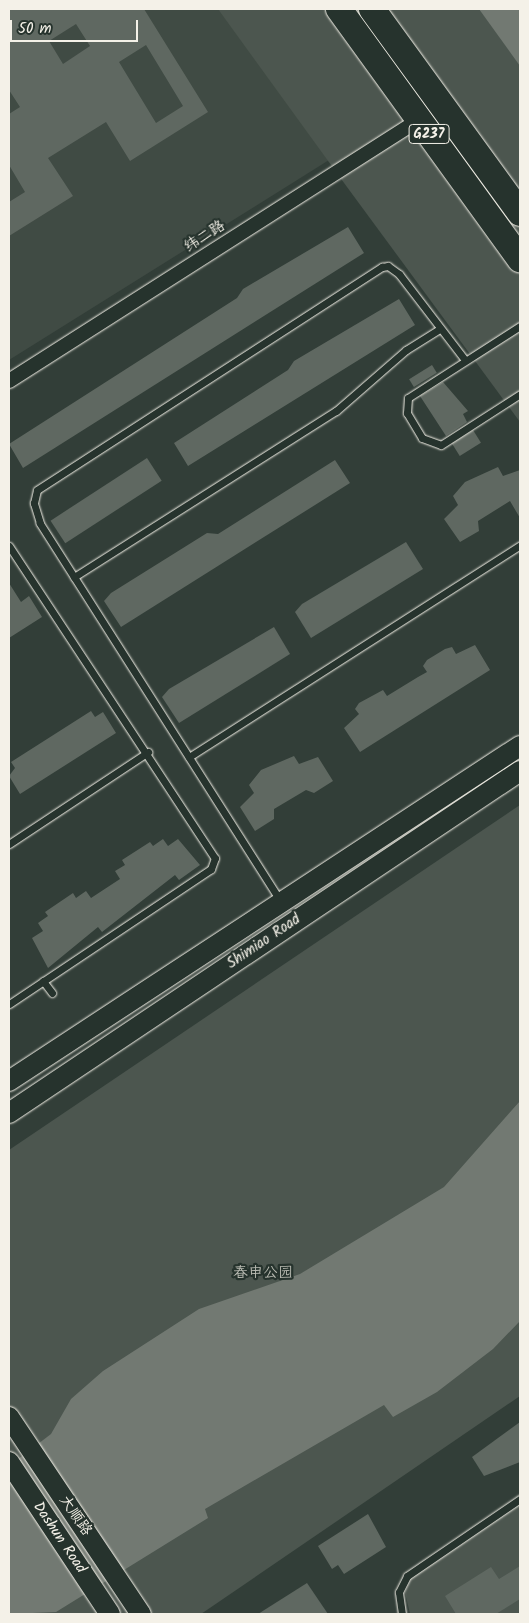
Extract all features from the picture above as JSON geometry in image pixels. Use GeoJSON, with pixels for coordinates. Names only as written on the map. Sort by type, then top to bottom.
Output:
{"type":"FeatureCollection","features":[{"type":"Feature","properties":{"kind":"highway","name":"G237"},"geometry":{"type":"LineString","coordinates":[[339,9],[520,259]]}},
{"type":"Feature","properties":{"kind":"highway","name":"G237"},"geometry":{"type":"LineString","coordinates":[[372,9],[520,213]]}},
{"type":"Feature","properties":{"kind":"street","name":"纬二路"},"geometry":{"type":"LineString","coordinates":[[9,381],[418,120]]}},
{"type":"Feature","properties":{"kind":"street","name":"Shimiao Road"},"geometry":{"type":"LineString","coordinates":[[9,1081],[520,746]]}},
{"type":"Feature","properties":{"kind":"street","name":"Shimiao Road"},"geometry":{"type":"LineString","coordinates":[[9,1113],[520,771]]}},
{"type":"Feature","properties":{"kind":"street","name":"大顺路"},"geometry":{"type":"LineString","coordinates":[[9,1417],[141,1614]]}},
{"type":"Feature","properties":{"kind":"street","name":"Dashun Road"},"geometry":{"type":"LineString","coordinates":[[9,1462],[110,1614]]}},
{"type":"Feature","properties":{"kind":"lane"},"geometry":{"type":"LineString","coordinates":[[276,894],[40,523],[34,503],[37,490],[382,267],[388,266],[399,274],[465,360]]}},
{"type":"Feature","properties":{"kind":"lane"},"geometry":{"type":"LineString","coordinates":[[520,326],[408,398],[408,413],[422,438],[441,445],[520,394]]}},
{"type":"Feature","properties":{"kind":"lane"},"geometry":{"type":"LineString","coordinates":[[74,577],[336,411],[406,350],[440,329]]}},
{"type":"Feature","properties":{"kind":"lane"},"geometry":{"type":"LineString","coordinates":[[189,757],[520,545]]}},
{"type":"Feature","properties":{"kind":"lane"},"geometry":{"type":"LineString","coordinates":[[9,546],[148,752],[211,848],[215,858],[211,869],[9,1004]]}},
{"type":"Feature","properties":{"kind":"lane"},"geometry":{"type":"LineString","coordinates":[[9,844],[148,752]]}},
{"type":"Feature","properties":{"kind":"lane"},"geometry":{"type":"LineString","coordinates":[[43,981],[52,993]]}},
{"type":"Feature","properties":{"kind":"lane"},"geometry":{"type":"LineString","coordinates":[[402,1614],[399,1592],[407,1576],[520,1499]]}},
{"type":"Feature","properties":{"kind":"shaded area"},"geometry":{"type":"Polygon","coordinates":[[[9,9],[243,9],[345,150],[9,360],[9,9]]]}},
{"type":"Feature","properties":{"kind":"shaded area"},"geometry":{"type":"Polygon","coordinates":[[[479,9],[520,9],[520,66],[479,9]]]}},
{"type":"Feature","properties":{"kind":"shaded area"},"geometry":{"type":"Polygon","coordinates":[[[520,1101],[520,1321],[493,1349],[437,1392],[393,1417],[384,1405],[205,1509],[208,1518],[56,1612],[9,1614],[9,1466],[51,1434],[71,1399],[103,1371],[199,1309],[300,1274],[444,1187],[520,1101]]]}},
{"type":"Feature","properties":{"kind":"green space"},"geometry":{"type":"Polygon","coordinates":[[[218,9],[520,9],[520,422],[347,187],[218,9]]]}},
{"type":"Feature","properties":{"kind":"green space","name":"春申公园"},"geometry":{"type":"Polygon","coordinates":[[[520,805],[520,1396],[201,1614],[9,1614],[9,1150],[520,805]]]}},
{"type":"Feature","properties":{"kind":"green space"},"geometry":{"type":"Polygon","coordinates":[[[520,1504],[520,1614],[410,1614],[405,1592],[411,1578],[520,1504]]]}},
{"type":"Feature","properties":{"kind":"building"},"geometry":{"type":"Polygon","coordinates":[[[9,9],[144,9],[208,112],[130,161],[106,122],[48,158],[73,196],[9,236],[9,202],[25,192],[9,165],[9,114],[20,107],[9,90],[9,9]],[[76,24],[49,41],[63,64],[90,46],[76,24]],[[146,45],[119,62],[156,123],[183,106],[146,45]]]}},
{"type":"Feature","properties":{"kind":"building"},"geometry":{"type":"Polygon","coordinates":[[[348,227],[364,253],[23,468],[9,444],[237,298],[243,289],[348,227]]]}},
{"type":"Feature","properties":{"kind":"building"},"geometry":{"type":"Polygon","coordinates":[[[399,299],[415,325],[188,466],[174,443],[288,370],[294,361],[399,299]]]}},
{"type":"Feature","properties":{"kind":"building"},"geometry":{"type":"Polygon","coordinates":[[[432,365],[437,373],[414,387],[409,379],[432,365]]]}},
{"type":"Feature","properties":{"kind":"building"},"geometry":{"type":"Polygon","coordinates":[[[443,382],[468,411],[463,414],[467,422],[446,436],[420,396],[443,382]]]}},
{"type":"Feature","properties":{"kind":"building"},"geometry":{"type":"Polygon","coordinates":[[[473,430],[481,443],[460,456],[452,443],[473,430]]]}},
{"type":"Feature","properties":{"kind":"building"},"geometry":{"type":"Polygon","coordinates":[[[147,458],[162,481],[65,543],[51,521],[147,458]]]}},
{"type":"Feature","properties":{"kind":"building"},"geometry":{"type":"Polygon","coordinates":[[[335,460],[350,483],[121,627],[104,601],[111,593],[207,533],[218,534],[335,460]]]}},
{"type":"Feature","properties":{"kind":"building"},"geometry":{"type":"Polygon","coordinates":[[[498,467],[503,476],[520,470],[520,518],[510,501],[478,521],[479,531],[460,542],[444,519],[458,505],[453,496],[465,482],[498,467]]]}},
{"type":"Feature","properties":{"kind":"building"},"geometry":{"type":"Polygon","coordinates":[[[406,542],[423,569],[311,638],[295,612],[302,604],[406,542]]]}},
{"type":"Feature","properties":{"kind":"building"},"geometry":{"type":"Polygon","coordinates":[[[9,583],[21,602],[29,596],[42,617],[9,638],[9,583]]]}},
{"type":"Feature","properties":{"kind":"building"},"geometry":{"type":"Polygon","coordinates":[[[274,627],[290,654],[179,723],[162,697],[169,689],[274,627]]]}},
{"type":"Feature","properties":{"kind":"building"},"geometry":{"type":"Polygon","coordinates":[[[475,645],[490,670],[360,752],[344,728],[359,714],[355,709],[359,703],[383,690],[387,696],[427,672],[423,666],[427,660],[445,649],[452,647],[456,654],[475,645]]]}},
{"type":"Feature","properties":{"kind":"building"},"geometry":{"type":"Polygon","coordinates":[[[91,711],[95,717],[103,712],[116,733],[20,794],[9,776],[15,768],[11,762],[91,711]]]}},
{"type":"Feature","properties":{"kind":"building"},"geometry":{"type":"Polygon","coordinates":[[[294,756],[299,764],[318,757],[333,781],[314,793],[306,790],[274,809],[274,819],[255,831],[240,807],[254,793],[249,785],[261,770],[294,756]]]}},
{"type":"Feature","properties":{"kind":"building"},"geometry":{"type":"Polygon","coordinates":[[[163,839],[168,846],[178,839],[200,865],[179,880],[175,875],[102,932],[98,927],[48,968],[32,938],[43,931],[38,923],[48,916],[45,912],[73,893],[76,898],[86,891],[91,898],[120,879],[115,871],[125,865],[122,860],[150,842],[153,846],[163,839]]]}},
{"type":"Feature","properties":{"kind":"building"},"geometry":{"type":"Polygon","coordinates":[[[520,1422],[520,1462],[484,1476],[472,1457],[520,1422]]]}},
{"type":"Feature","properties":{"kind":"building"},"geometry":{"type":"Polygon","coordinates":[[[368,1514],[386,1547],[344,1574],[338,1565],[332,1569],[318,1546],[368,1514]]]}},
{"type":"Feature","properties":{"kind":"building"},"geometry":{"type":"Polygon","coordinates":[[[520,1566],[520,1599],[496,1614],[456,1614],[445,1596],[491,1567],[499,1579],[520,1566]]]}},
{"type":"Feature","properties":{"kind":"building"},"geometry":{"type":"Polygon","coordinates":[[[307,1583],[328,1614],[258,1614],[307,1583]]]}}]}
